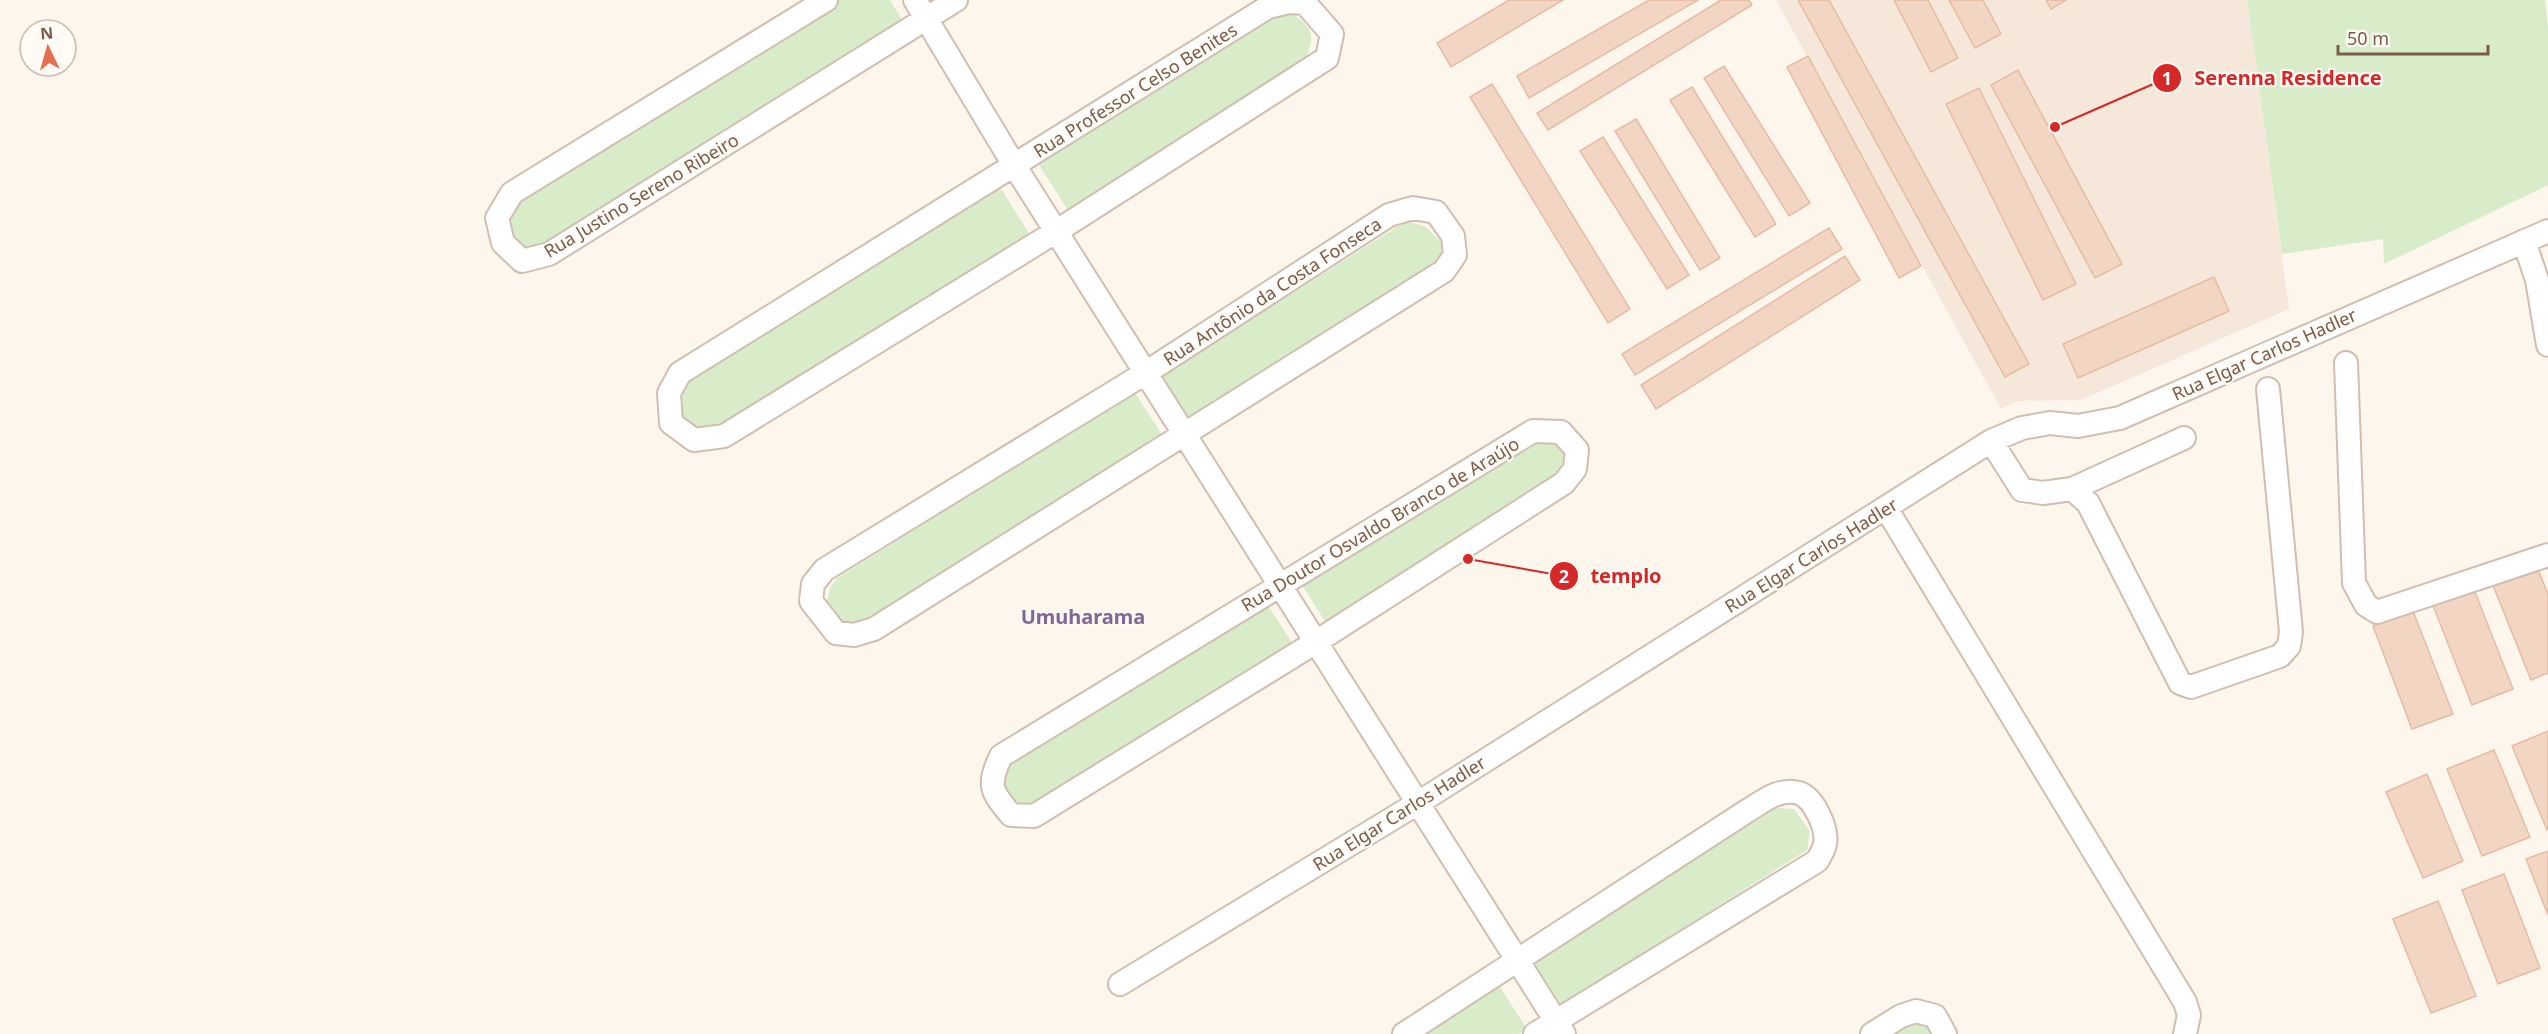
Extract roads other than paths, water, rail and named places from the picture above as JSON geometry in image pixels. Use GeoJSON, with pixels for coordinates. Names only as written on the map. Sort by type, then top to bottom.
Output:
{"type":"FeatureCollection","features":[{"type":"Feature","properties":{"kind":"street","name":"Rua Justino Sereno Ribeiro"},"geometry":{"type":"LineString","coordinates":[[826,0],[512,193],[497,218],[502,243],[522,261],[549,254],[920,10],[956,0]]}},
{"type":"Feature","properties":{"kind":"street","name":"Rua Professor Celso Benites"},"geometry":{"type":"LineString","coordinates":[[1289,2],[1305,3],[1332,34],[1327,58],[1057,231],[724,436],[693,440],[671,423],[669,393],[680,373],[1014,165],[1268,8],[1289,2]]}},
{"type":"Feature","properties":{"kind":"street"},"geometry":{"type":"LineString","coordinates":[[920,10],[1014,165],[1560,1028]]}},
{"type":"Feature","properties":{"kind":"street","name":"Rua Antônio da Costa Fonseca"},"geometry":{"type":"LineString","coordinates":[[1413,208],[1436,212],[1454,236],[1455,255],[1444,271],[1184,432],[874,629],[854,635],[836,633],[811,601],[813,584],[824,570],[1147,372],[1389,215],[1413,208]]}},
{"type":"Feature","properties":{"kind":"street","name":"Rua Elgar Carlos Hadler"},"geometry":{"type":"LineString","coordinates":[[1120,984],[1418,803],[1991,441],[2022,428],[2040,424],[2078,426],[2120,418],[2548,231]]}},
{"type":"Feature","properties":{"kind":"street"},"geometry":{"type":"LineString","coordinates":[[2524,241],[2537,280],[2548,345]]}},
{"type":"Feature","properties":{"kind":"street"},"geometry":{"type":"LineString","coordinates":[[2346,363],[2354,583],[2366,605],[2377,612],[2548,555]]}},
{"type":"Feature","properties":{"kind":"street"},"geometry":{"type":"LineString","coordinates":[[2072,489],[2088,503],[2180,683],[2192,687],[2280,656],[2289,646],[2291,632],[2268,389]]}},
{"type":"Feature","properties":{"kind":"street","name":"Rua Doutor Osvaldo Branco de Araújo"},"geometry":{"type":"LineString","coordinates":[[1533,431],[1561,432],[1577,450],[1575,469],[1564,483],[1316,642],[1034,816],[1011,815],[993,793],[993,772],[1000,756],[1280,584],[1533,431]]}},
{"type":"Feature","properties":{"kind":"street"},"geometry":{"type":"LineString","coordinates":[[1991,441],[2022,490],[2043,493],[2072,489],[2184,438]]}},
{"type":"Feature","properties":{"kind":"street"},"geometry":{"type":"LineString","coordinates":[[1886,508],[2184,1002],[2189,1015],[2185,1034]]}},
{"type":"Feature","properties":{"kind":"street"},"geometry":{"type":"LineString","coordinates":[[1404,1034],[1747,810],[1776,794],[1798,793],[1809,800],[1826,830],[1825,845],[1817,861],[1560,1028],[1535,1034]]}},
{"type":"Feature","properties":{"kind":"street"},"geometry":{"type":"LineString","coordinates":[[1872,1034],[1901,1016],[1916,1011],[1935,1016],[1945,1034]]}},
{"type":"Feature","properties":{"kind":"place","name":"Serenna Residence"},"geometry":{"type":"Point","coordinates":[2055,127]}},
{"type":"Feature","properties":{"kind":"place","name":"templo"},"geometry":{"type":"Point","coordinates":[1468,559]}},
{"type":"Feature","properties":{"kind":"district","name":"Umuharama"},"geometry":{"type":"Point","coordinates":[1083,616]}}]}
